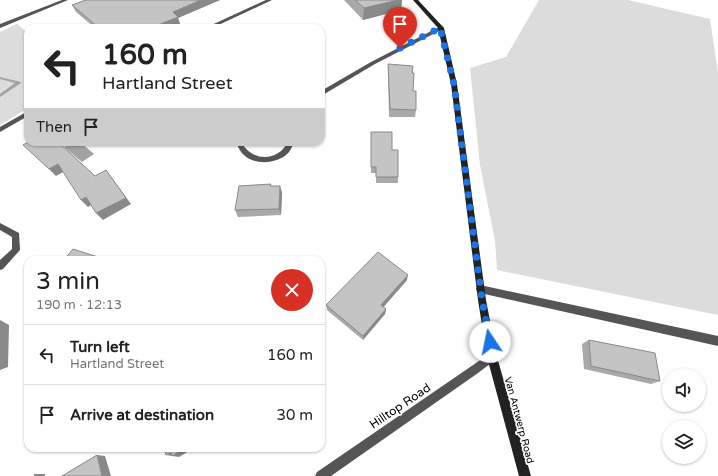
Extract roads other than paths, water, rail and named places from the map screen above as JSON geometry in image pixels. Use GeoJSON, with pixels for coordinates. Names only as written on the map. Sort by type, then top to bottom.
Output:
{"type":"FeatureCollection","features":[{"type":"Feature","properties":{"kind":"street"},"geometry":{"type":"LineString","coordinates":[[0,26],[66,0]]}},
{"type":"Feature","properties":{"kind":"street"},"geometry":{"type":"LineString","coordinates":[[217,24],[270,0]]}},
{"type":"Feature","properties":{"kind":"street","name":"Van Antwerp Road"},"geometry":{"type":"LineString","coordinates":[[415,0],[440,28],[454,84],[480,289],[492,356],[525,476]]}},
{"type":"Feature","properties":{"kind":"street"},"geometry":{"type":"LineString","coordinates":[[325,92],[373,63],[440,28]]}},
{"type":"Feature","properties":{"kind":"street"},"geometry":{"type":"LineString","coordinates":[[0,130],[24,115]]}},
{"type":"Feature","properties":{"kind":"street"},"geometry":{"type":"LineString","coordinates":[[241,146],[247,154],[262,160],[276,159],[290,146]]}},
{"type":"Feature","properties":{"kind":"street"},"geometry":{"type":"LineString","coordinates":[[0,226],[16,235],[16,250],[0,266]]}},
{"type":"Feature","properties":{"kind":"street"},"geometry":{"type":"LineString","coordinates":[[480,289],[718,341]]}},
{"type":"Feature","properties":{"kind":"street","name":"Hilltop Road"},"geometry":{"type":"LineString","coordinates":[[321,476],[475,370],[492,356]]}},
{"type":"Feature","properties":{"kind":"waterway"},"geometry":{"type":"LineString","coordinates":[[0,78],[19,83],[0,96]]}}]}
